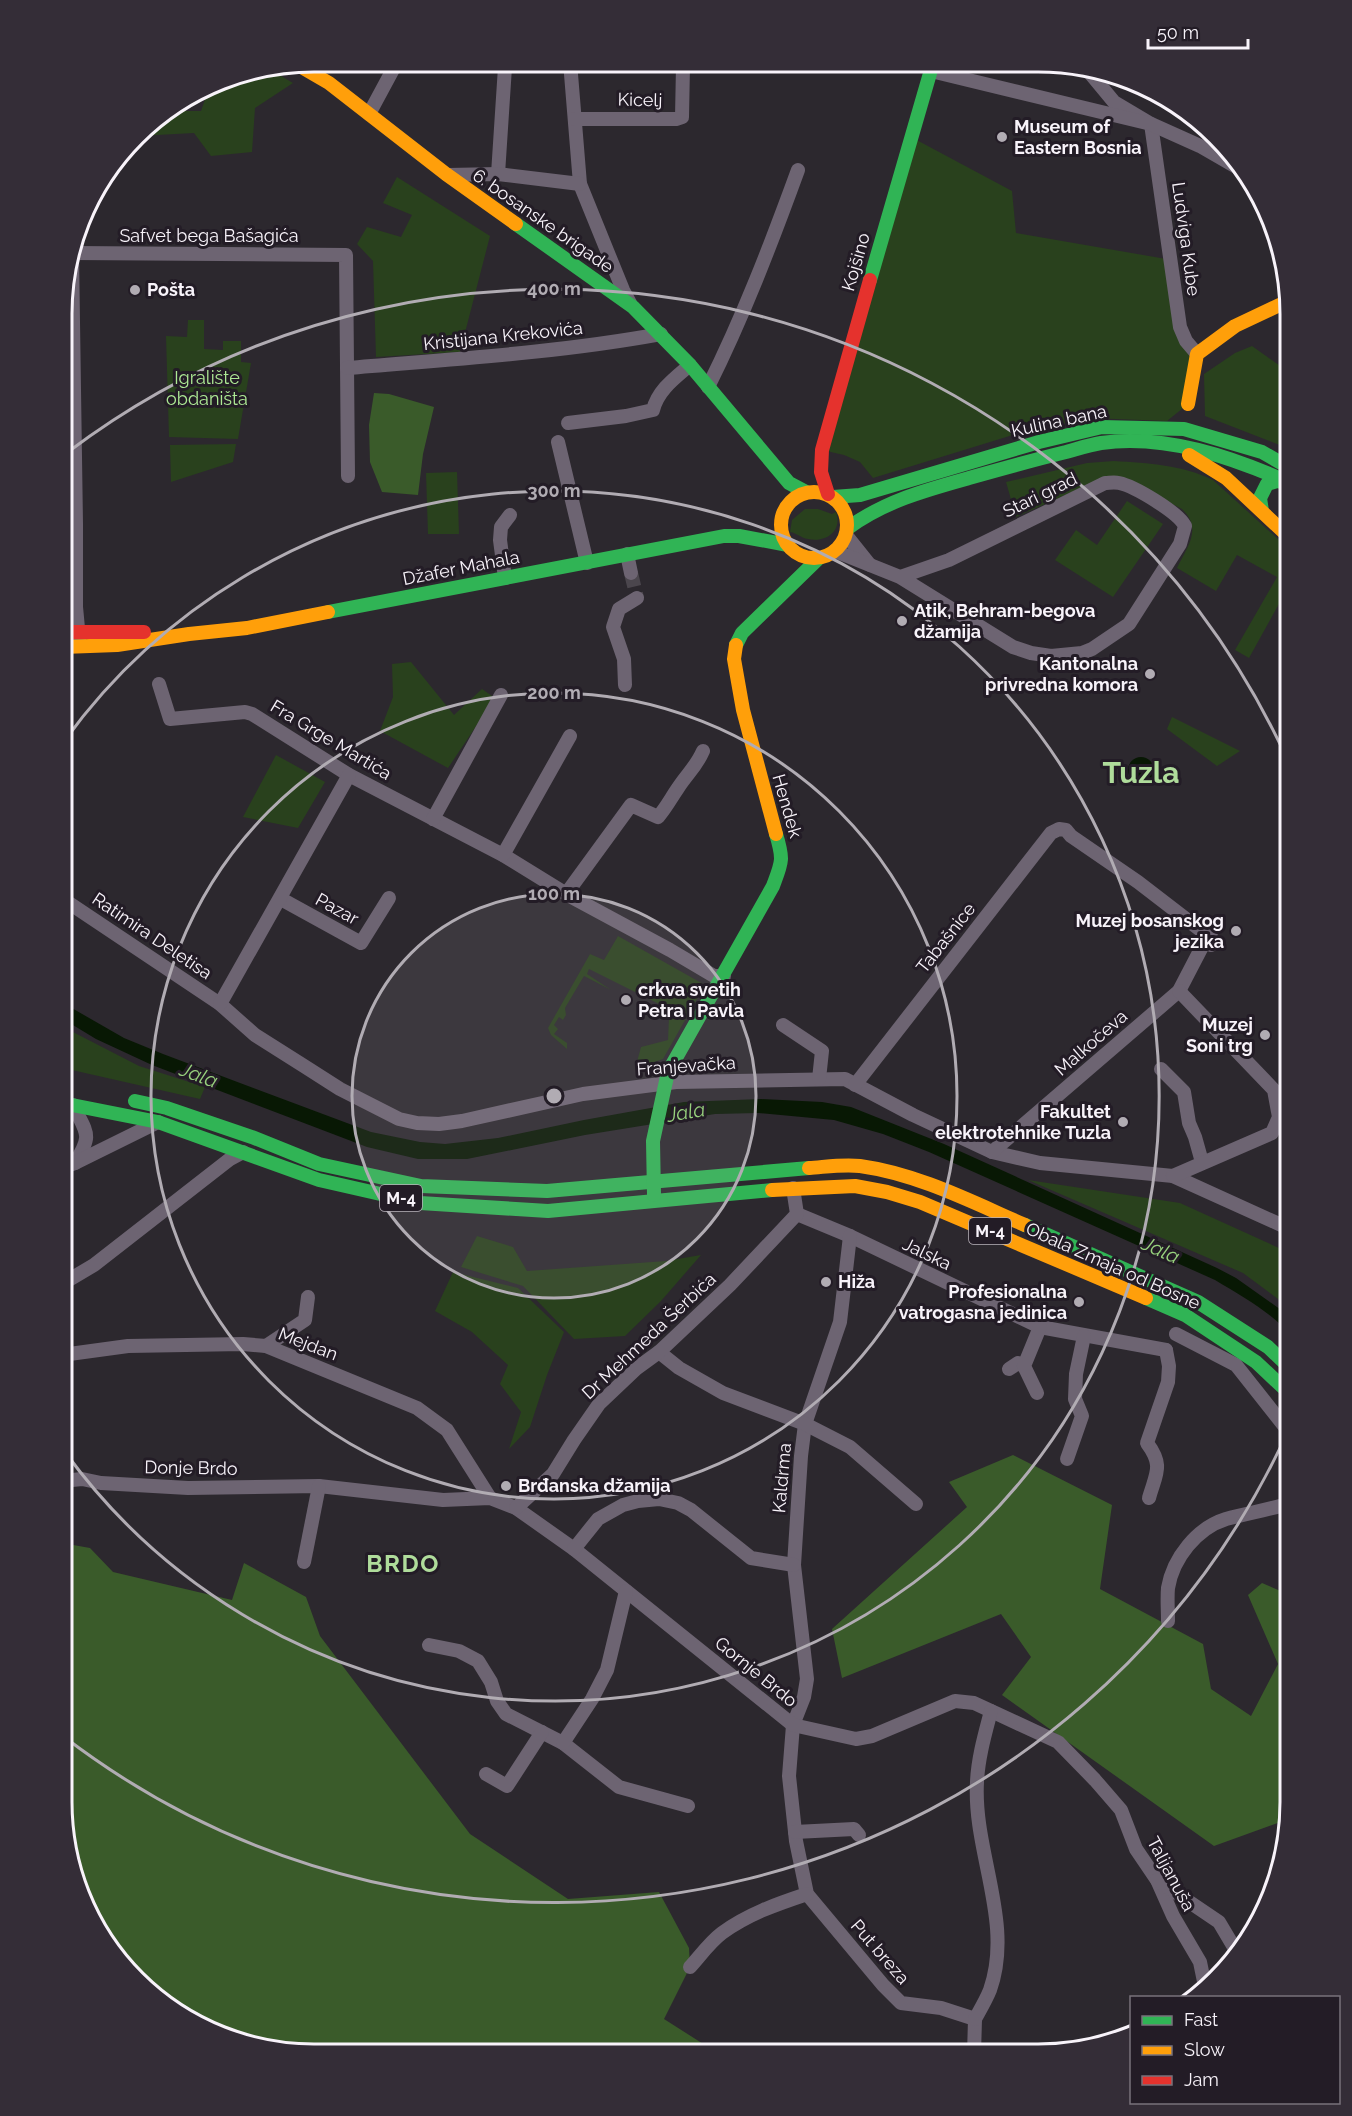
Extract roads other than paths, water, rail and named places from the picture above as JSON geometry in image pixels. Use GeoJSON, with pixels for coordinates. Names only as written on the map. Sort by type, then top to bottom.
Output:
{"type":"FeatureCollection","features":[{"type":"Feature","properties":{"kind":"main road","name":"6. bosanske brigade"},"geometry":{"type":"LineString","coordinates":[[311,72],[329,83],[446,174],[633,308],[690,365],[789,483]]}},
{"type":"Feature","properties":{"kind":"main road","name":"Kojšino"},"geometry":{"type":"LineString","coordinates":[[820,472],[822,450],[842,377],[931,72]]}},
{"type":"Feature","properties":{"kind":"main road"},"geometry":{"type":"LineString","coordinates":[[1188,413],[1197,354],[1235,326],[1279,305]]}},
{"type":"Feature","properties":{"kind":"main road"},"geometry":{"type":"LineString","coordinates":[[1154,428],[1188,413]]}},
{"type":"Feature","properties":{"kind":"main road"},"geometry":{"type":"LineString","coordinates":[[1188,413],[1213,436]]}},
{"type":"Feature","properties":{"kind":"main road","name":"Kulina bana"},"geometry":{"type":"LineString","coordinates":[[831,496],[860,495],[1008,451],[1102,427],[1184,429],[1262,452],[1280,462]]}},
{"type":"Feature","properties":{"kind":"main road","name":"Kulina bana"},"geometry":{"type":"LineString","coordinates":[[847,531],[866,513],[879,506],[1043,457],[1104,443],[1171,445],[1259,468],[1280,478]]}},
{"type":"Feature","properties":{"kind":"main road"},"geometry":{"type":"LineString","coordinates":[[1171,445],[1226,478],[1280,528]]}},
{"type":"Feature","properties":{"kind":"main road"},"geometry":{"type":"LineString","coordinates":[[786,507],[799,495],[807,492],[820,472]]}},
{"type":"Feature","properties":{"kind":"main road"},"geometry":{"type":"LineString","coordinates":[[791,548],[809,558],[819,558],[835,551],[847,531],[843,507],[831,496],[820,472]]}},
{"type":"Feature","properties":{"kind":"main road"},"geometry":{"type":"LineString","coordinates":[[1262,511],[1260,498],[1267,484],[1280,481]]}},
{"type":"Feature","properties":{"kind":"main road"},"geometry":{"type":"LineString","coordinates":[[789,483],[807,492],[831,496]]}},
{"type":"Feature","properties":{"kind":"main road"},"geometry":{"type":"LineString","coordinates":[[789,483],[790,497],[781,517],[781,532],[799,561],[800,575]]}},
{"type":"Feature","properties":{"kind":"main road","name":"Džafer Mahala"},"geometry":{"type":"LineString","coordinates":[[739,536],[765,524],[786,507]]}},
{"type":"Feature","properties":{"kind":"main road","name":"Džafer Mahala"},"geometry":{"type":"LineString","coordinates":[[72,646],[117,645],[247,628],[724,536],[739,536],[791,548]]}},
{"type":"Feature","properties":{"kind":"main road","name":"Hendek"},"geometry":{"type":"LineString","coordinates":[[653,1182],[653,1141],[668,1072],[694,1023],[724,976],[773,886],[782,863],[779,842],[743,710],[734,650],[742,633],[819,558]]}},
{"type":"Feature","properties":{"kind":"main road","name":"Džafer Mahala"},"geometry":{"type":"LineString","coordinates":[[72,631],[189,634]]}},
{"type":"Feature","properties":{"kind":"main road","name":"Obala Zmaja od Bosne"},"geometry":{"type":"LineString","coordinates":[[123,1099],[167,1108],[252,1137],[319,1164],[421,1186],[547,1191],[802,1168],[857,1166],[891,1172],[923,1182],[1054,1237],[1198,1302],[1268,1347],[1280,1358]]}},
{"type":"Feature","properties":{"kind":"main road","name":"M-4"},"geometry":{"type":"LineString","coordinates":[[72,1105],[158,1122]]}},
{"type":"Feature","properties":{"kind":"main road","name":"Obala Zmaja od Bosne"},"geometry":{"type":"LineString","coordinates":[[158,1122],[319,1180],[420,1203],[548,1211],[793,1188],[855,1186],[887,1192],[920,1202],[1185,1315],[1256,1362],[1280,1385]]}},
{"type":"Feature","properties":{"kind":"main road"},"geometry":{"type":"LineString","coordinates":[[653,1182],[655,1200]]}},
{"type":"Feature","properties":{"kind":"street"},"geometry":{"type":"LineString","coordinates":[[369,114],[392,72]]}},
{"type":"Feature","properties":{"kind":"street"},"geometry":{"type":"LineString","coordinates":[[498,174],[505,72]]}},
{"type":"Feature","properties":{"kind":"street"},"geometry":{"type":"LineString","coordinates":[[571,72],[580,184],[623,290],[633,308]]}},
{"type":"Feature","properties":{"kind":"street","name":"Kicelj"},"geometry":{"type":"LineString","coordinates":[[575,118],[676,119],[682,117],[683,72]]}},
{"type":"Feature","properties":{"kind":"street"},"geometry":{"type":"LineString","coordinates":[[951,72],[1151,124]]}},
{"type":"Feature","properties":{"kind":"street"},"geometry":{"type":"LineString","coordinates":[[1096,79],[1114,102],[1151,124],[1223,158]]}},
{"type":"Feature","properties":{"kind":"street","name":"Ludviga Kube"},"geometry":{"type":"LineString","coordinates":[[1151,124],[1180,327],[1186,341],[1197,354]]}},
{"type":"Feature","properties":{"kind":"street"},"geometry":{"type":"LineString","coordinates":[[708,387],[739,321],[798,170]]}},
{"type":"Feature","properties":{"kind":"street"},"geometry":{"type":"LineString","coordinates":[[446,174],[498,174],[580,184]]}},
{"type":"Feature","properties":{"kind":"street","name":"Safvet bega Bašagića"},"geometry":{"type":"LineString","coordinates":[[79,254],[346,255],[347,368]]}},
{"type":"Feature","properties":{"kind":"street"},"geometry":{"type":"LineString","coordinates":[[73,303],[76,607],[80,646]]}},
{"type":"Feature","properties":{"kind":"street","name":"Kristijana Krekovića"},"geometry":{"type":"LineString","coordinates":[[347,368],[529,353],[620,342],[661,334]]}},
{"type":"Feature","properties":{"kind":"street"},"geometry":{"type":"LineString","coordinates":[[568,423],[626,416],[653,410],[664,388],[690,365]]}},
{"type":"Feature","properties":{"kind":"street"},"geometry":{"type":"LineString","coordinates":[[347,368],[348,476]]}},
{"type":"Feature","properties":{"kind":"street"},"geometry":{"type":"LineString","coordinates":[[558,442],[586,562]]}},
{"type":"Feature","properties":{"kind":"street","name":"Stari grad"},"geometry":{"type":"LineString","coordinates":[[1105,483],[1127,486],[1175,513],[1185,526],[1180,544],[1129,624],[1092,649],[1082,653],[1052,656],[1013,647],[900,577],[949,561],[1105,483]]}},
{"type":"Feature","properties":{"kind":"street"},"geometry":{"type":"LineString","coordinates":[[505,578],[500,540],[501,527],[510,515]]}},
{"type":"Feature","properties":{"kind":"street"},"geometry":{"type":"LineString","coordinates":[[847,531],[870,564]]}},
{"type":"Feature","properties":{"kind":"street"},"geometry":{"type":"LineString","coordinates":[[835,551],[900,577]]}},
{"type":"Feature","properties":{"kind":"street"},"geometry":{"type":"LineString","coordinates":[[627,554],[631,573]]}},
{"type":"Feature","properties":{"kind":"street"},"geometry":{"type":"LineString","coordinates":[[625,685],[624,659],[613,627],[619,609],[637,598]]}},
{"type":"Feature","properties":{"kind":"street","name":"Fra Grge Martića"},"geometry":{"type":"LineString","coordinates":[[159,684],[170,719],[245,712],[252,714],[349,775],[503,855],[568,895],[714,976],[724,976]]}},
{"type":"Feature","properties":{"kind":"street"},"geometry":{"type":"LineString","coordinates":[[433,819],[501,695]]}},
{"type":"Feature","properties":{"kind":"street"},"geometry":{"type":"LineString","coordinates":[[503,855],[570,736]]}},
{"type":"Feature","properties":{"kind":"street"},"geometry":{"type":"LineString","coordinates":[[568,895],[631,805],[658,817],[678,788],[698,765],[703,751]]}},
{"type":"Feature","properties":{"kind":"street"},"geometry":{"type":"LineString","coordinates":[[220,1004],[349,775]]}},
{"type":"Feature","properties":{"kind":"street","name":"Tabašnice"},"geometry":{"type":"LineString","coordinates":[[855,1085],[1052,832],[1059,828],[1066,830],[1071,836]]}},
{"type":"Feature","properties":{"kind":"street","name":"Malkočeva"},"geometry":{"type":"LineString","coordinates":[[992,1152],[1179,991],[1204,941],[1211,945],[1216,942],[1138,882],[1071,836]]}},
{"type":"Feature","properties":{"kind":"street","name":"Pazar"},"geometry":{"type":"LineString","coordinates":[[281,899],[361,943],[388,898]]}},
{"type":"Feature","properties":{"kind":"street","name":"Ratimira Deletisa"},"geometry":{"type":"LineString","coordinates":[[72,905],[220,1004]]}},
{"type":"Feature","properties":{"kind":"street"},"geometry":{"type":"LineString","coordinates":[[1173,1176],[1272,1133],[1279,1117],[1278,1101],[1274,1090],[1179,991]]}},
{"type":"Feature","properties":{"kind":"street","name":"Franjevačka"},"geometry":{"type":"LineString","coordinates":[[220,1004],[255,1035],[340,1089],[390,1115],[417,1122],[439,1124],[462,1121],[583,1094],[665,1083],[845,1079],[992,1152],[1040,1163],[1173,1176]]}},
{"type":"Feature","properties":{"kind":"street"},"geometry":{"type":"LineString","coordinates":[[783,1025],[822,1051],[819,1079]]}},
{"type":"Feature","properties":{"kind":"street"},"geometry":{"type":"LineString","coordinates":[[1161,1068],[1184,1092],[1189,1122],[1202,1162]]}},
{"type":"Feature","properties":{"kind":"street"},"geometry":{"type":"LineString","coordinates":[[72,1110],[86,1132],[87,1144],[72,1162]]}},
{"type":"Feature","properties":{"kind":"street"},"geometry":{"type":"LineString","coordinates":[[72,1165],[158,1122]]}},
{"type":"Feature","properties":{"kind":"street"},"geometry":{"type":"LineString","coordinates":[[72,1278],[94,1265],[230,1159],[243,1152]]}},
{"type":"Feature","properties":{"kind":"street"},"geometry":{"type":"LineString","coordinates":[[1173,1176],[1280,1224]]}},
{"type":"Feature","properties":{"kind":"street"},"geometry":{"type":"LineString","coordinates":[[793,1188],[797,1214]]}},
{"type":"Feature","properties":{"kind":"street","name":"Jalska"},"geometry":{"type":"LineString","coordinates":[[797,1214],[850,1236],[1040,1327],[1166,1350]]}},
{"type":"Feature","properties":{"kind":"street","name":"Dr Mehmeda Šerbića"},"geometry":{"type":"LineString","coordinates":[[516,1508],[553,1474],[599,1404],[637,1368],[659,1352],[730,1285],[797,1214]]}},
{"type":"Feature","properties":{"kind":"street","name":"Kaldrma"},"geometry":{"type":"LineString","coordinates":[[793,1725],[804,1697],[807,1679],[802,1653],[801,1619],[794,1565],[801,1456],[805,1424],[840,1322],[850,1236]]}},
{"type":"Feature","properties":{"kind":"street"},"geometry":{"type":"LineString","coordinates":[[266,1346],[305,1320],[308,1297]]}},
{"type":"Feature","properties":{"kind":"street"},"geometry":{"type":"LineString","coordinates":[[1149,1498],[1158,1465],[1156,1455],[1147,1443],[1168,1382],[1169,1366],[1166,1350],[1185,1315]]}},
{"type":"Feature","properties":{"kind":"street"},"geometry":{"type":"LineString","coordinates":[[1024,1366],[1040,1327]]}},
{"type":"Feature","properties":{"kind":"street"},"geometry":{"type":"LineString","coordinates":[[1176,1334],[1236,1365],[1280,1421]]}},
{"type":"Feature","properties":{"kind":"street"},"geometry":{"type":"LineString","coordinates":[[1067,1459],[1082,1416],[1075,1399],[1084,1336]]}},
{"type":"Feature","properties":{"kind":"street","name":"Mejdan"},"geometry":{"type":"LineString","coordinates":[[72,1354],[128,1346],[243,1344],[266,1346],[417,1408],[447,1430],[490,1498]]}},
{"type":"Feature","properties":{"kind":"street"},"geometry":{"type":"LineString","coordinates":[[659,1352],[680,1368],[723,1393],[805,1424],[850,1447],[916,1504]]}},
{"type":"Feature","properties":{"kind":"street"},"geometry":{"type":"LineString","coordinates":[[1010,1370],[1018,1363],[1024,1366],[1037,1393]]}},
{"type":"Feature","properties":{"kind":"street","name":"Donje Brdo"},"geometry":{"type":"LineString","coordinates":[[72,1480],[188,1488],[319,1486],[443,1500],[490,1498],[516,1508]]}},
{"type":"Feature","properties":{"kind":"street"},"geometry":{"type":"LineString","coordinates":[[304,1562],[319,1486]]}},
{"type":"Feature","properties":{"kind":"street"},"geometry":{"type":"LineString","coordinates":[[574,1549],[598,1519],[623,1505],[659,1499],[678,1503],[691,1510],[751,1558],[794,1565]]}},
{"type":"Feature","properties":{"kind":"street"},"geometry":{"type":"LineString","coordinates":[[1168,1621],[1168,1587],[1178,1559],[1197,1536],[1210,1525],[1280,1506]]}},
{"type":"Feature","properties":{"kind":"street","name":"Gornje Brdo"},"geometry":{"type":"LineString","coordinates":[[516,1508],[574,1549],[793,1725],[856,1739],[872,1736],[955,1701],[974,1703],[1058,1742],[1095,1780]]}},
{"type":"Feature","properties":{"kind":"street"},"geometry":{"type":"LineString","coordinates":[[563,1743],[592,1699],[607,1670],[626,1591]]}},
{"type":"Feature","properties":{"kind":"street"},"geometry":{"type":"LineString","coordinates":[[429,1645],[459,1651],[478,1661],[491,1682],[497,1701],[506,1714],[563,1743],[619,1786],[688,1806]]}},
{"type":"Feature","properties":{"kind":"street"},"geometry":{"type":"LineString","coordinates":[[974,2044],[975,2019],[989,1991],[996,1965],[998,1930],[984,1856],[977,1783],[982,1747],[991,1711]]}},
{"type":"Feature","properties":{"kind":"street","name":"Put breza"},"geometry":{"type":"LineString","coordinates":[[793,1725],[789,1776],[795,1832],[807,1894],[883,1985],[901,2002],[941,2008],[975,2019]]}},
{"type":"Feature","properties":{"kind":"street"},"geometry":{"type":"LineString","coordinates":[[486,1773],[507,1786],[542,1732]]}},
{"type":"Feature","properties":{"kind":"street","name":"Talijanuša"},"geometry":{"type":"LineString","coordinates":[[1095,1780],[1121,1810],[1136,1849],[1157,1880],[1173,1917],[1200,1962],[1204,1978]]}},
{"type":"Feature","properties":{"kind":"street"},"geometry":{"type":"LineString","coordinates":[[795,1832],[854,1829],[858,1835]]}},
{"type":"Feature","properties":{"kind":"street"},"geometry":{"type":"LineString","coordinates":[[1157,1880],[1219,1922],[1233,1945]]}},
{"type":"Feature","properties":{"kind":"street"},"geometry":{"type":"LineString","coordinates":[[690,1967],[721,1934],[766,1908],[807,1894]]}},
{"type":"Feature","properties":{"kind":"water"},"geometry":{"type":"Polygon","coordinates":[[[1141,757],[1150,761],[1154,770],[1150,779],[1141,783],[1132,779],[1128,770],[1132,761],[1141,757]]]}},
{"type":"Feature","properties":{"kind":"water","name":"Jala"},"geometry":{"type":"Polygon","coordinates":[[[72,1008],[124,1038],[163,1054],[371,1132],[420,1142],[445,1144],[498,1138],[684,1102],[761,1099],[822,1102],[851,1107],[944,1144],[1217,1268],[1236,1278],[1280,1309],[1280,1324],[1245,1298],[1215,1280],[929,1152],[883,1134],[834,1120],[758,1113],[715,1114],[585,1135],[467,1159],[418,1159],[367,1147],[152,1065],[96,1039],[72,1024],[72,1008]]]}},
{"type":"Feature","properties":{"kind":"tunnel"},"geometry":{"type":"LineString","coordinates":[[631,573],[637,598]]}},
{"type":"Feature","properties":{"kind":"place","name":"Museum of Eastern Bosnia"},"geometry":{"type":"Point","coordinates":[1002,137]}},
{"type":"Feature","properties":{"kind":"place","name":"Pošta"},"geometry":{"type":"Point","coordinates":[135,290]}},
{"type":"Feature","properties":{"kind":"place","name":"Atik, Behram-begova džamija"},"geometry":{"type":"Point","coordinates":[902,621]}},
{"type":"Feature","properties":{"kind":"place","name":"Kantonalna privredna komora"},"geometry":{"type":"Point","coordinates":[1150,674]}},
{"type":"Feature","properties":{"kind":"place","name":"Muzej bosanskog jezika"},"geometry":{"type":"Point","coordinates":[1236,931]}},
{"type":"Feature","properties":{"kind":"place","name":"crkva svetih Petra i Pavla"},"geometry":{"type":"Point","coordinates":[626,1000]}},
{"type":"Feature","properties":{"kind":"place","name":"Muzej Soni trg"},"geometry":{"type":"Point","coordinates":[1265,1035]}},
{"type":"Feature","properties":{"kind":"place","name":"Fakultet elektrotehnike Tuzla"},"geometry":{"type":"Point","coordinates":[1123,1122]}},
{"type":"Feature","properties":{"kind":"place","name":"Hiža"},"geometry":{"type":"Point","coordinates":[826,1282]}},
{"type":"Feature","properties":{"kind":"place","name":"Profesionalna vatrogasna jedinica"},"geometry":{"type":"Point","coordinates":[1079,1302]}},
{"type":"Feature","properties":{"kind":"place","name":"Brđanska džamija"},"geometry":{"type":"Point","coordinates":[506,1486]}},
{"type":"Feature","properties":{"kind":"district","name":"Tuzla"},"geometry":{"type":"Point","coordinates":[1141,773]}},
{"type":"Feature","properties":{"kind":"district","name":"BRDO"},"geometry":{"type":"Point","coordinates":[403,1564]}},
{"type":"Feature","properties":{"kind":"park label","name":"Igralište obdaništa"},"geometry":{"type":"Point","coordinates":[207,388]}}]}
